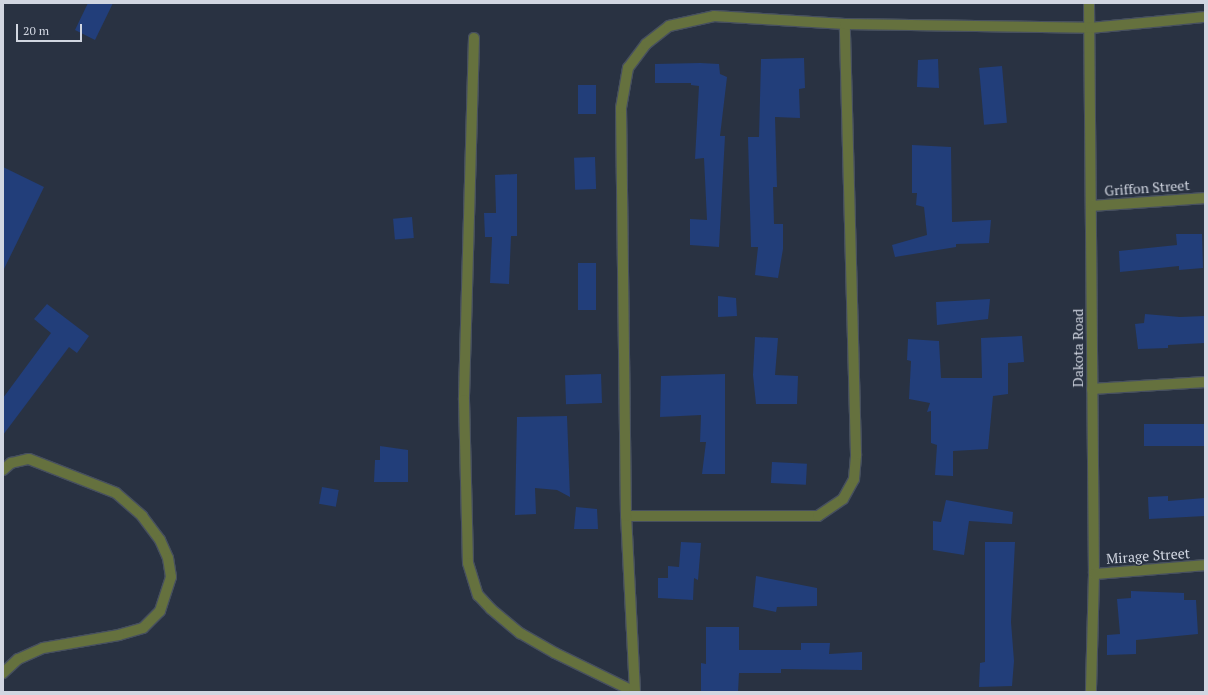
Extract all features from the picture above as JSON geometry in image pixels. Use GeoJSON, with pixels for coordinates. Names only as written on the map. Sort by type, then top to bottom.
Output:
{"type":"FeatureCollection","features":[{"type":"Feature","properties":{"kind":"street","name":"Dakota Road"},"geometry":{"type":"LineString","coordinates":[[1089,3],[1092,206],[1094,574],[1091,692]]}},
{"type":"Feature","properties":{"kind":"street"},"geometry":{"type":"LineString","coordinates":[[474,38],[464,400],[468,564],[478,595],[491,609],[520,633],[555,654],[635,692],[626,516],[621,108],[628,68],[646,44],[669,26],[714,16],[845,24],[1090,28],[1205,17]]}},
{"type":"Feature","properties":{"kind":"street"},"geometry":{"type":"LineString","coordinates":[[626,516],[818,516],[843,499],[854,479],[856,454],[845,24]]}},
{"type":"Feature","properties":{"kind":"street","name":"Griffon Street"},"geometry":{"type":"LineString","coordinates":[[1092,206],[1205,198]]}},
{"type":"Feature","properties":{"kind":"street"},"geometry":{"type":"LineString","coordinates":[[1092,390],[1205,382]]}},
{"type":"Feature","properties":{"kind":"street"},"geometry":{"type":"LineString","coordinates":[[3,470],[11,463],[29,460],[116,493],[142,516],[160,540],[168,558],[170,577],[160,611],[143,628],[119,635],[43,648],[18,660],[3,673]]}},
{"type":"Feature","properties":{"kind":"street","name":"Mirage Street"},"geometry":{"type":"LineString","coordinates":[[1094,574],[1205,566]]}},
{"type":"Feature","properties":{"kind":"building"},"geometry":{"type":"Polygon","coordinates":[[[88,3],[113,3],[95,40],[75,30],[88,3]]]}},
{"type":"Feature","properties":{"kind":"building"},"geometry":{"type":"Polygon","coordinates":[[[804,58],[805,88],[799,89],[800,118],[775,117],[777,187],[773,187],[774,224],[783,224],[783,249],[778,278],[755,275],[758,247],[751,247],[748,137],[759,137],[761,59],[804,58]]]}},
{"type":"Feature","properties":{"kind":"building"},"geometry":{"type":"Polygon","coordinates":[[[938,59],[939,88],[917,87],[918,60],[938,59]]]}},
{"type":"Feature","properties":{"kind":"building"},"geometry":{"type":"Polygon","coordinates":[[[655,64],[719,64],[720,74],[727,77],[720,136],[725,136],[719,247],[690,245],[690,219],[707,220],[704,158],[695,159],[699,86],[691,85],[691,83],[655,83],[655,64]]]}},
{"type":"Feature","properties":{"kind":"building"},"geometry":{"type":"Polygon","coordinates":[[[1002,66],[1007,123],[984,125],[979,68],[1002,66]]]}},
{"type":"Feature","properties":{"kind":"building"},"geometry":{"type":"Polygon","coordinates":[[[578,85],[596,85],[596,114],[578,114],[578,85]]]}},
{"type":"Feature","properties":{"kind":"building"},"geometry":{"type":"Polygon","coordinates":[[[912,145],[951,147],[952,222],[991,220],[989,243],[956,244],[956,247],[895,257],[892,245],[927,235],[924,207],[916,205],[917,193],[912,193],[912,145]]]}},
{"type":"Feature","properties":{"kind":"building"},"geometry":{"type":"Polygon","coordinates":[[[595,157],[596,189],[575,190],[574,158],[595,157]]]}},
{"type":"Feature","properties":{"kind":"building"},"geometry":{"type":"Polygon","coordinates":[[[3,167],[44,187],[3,271],[3,167]]]}},
{"type":"Feature","properties":{"kind":"building"},"geometry":{"type":"Polygon","coordinates":[[[517,174],[517,236],[511,236],[509,284],[490,283],[492,237],[485,237],[484,213],[496,213],[495,175],[517,174]]]}},
{"type":"Feature","properties":{"kind":"building"},"geometry":{"type":"Polygon","coordinates":[[[412,217],[414,238],[395,240],[393,219],[412,217]]]}},
{"type":"Feature","properties":{"kind":"building"},"geometry":{"type":"Polygon","coordinates":[[[1176,234],[1202,234],[1203,268],[1179,270],[1179,266],[1120,272],[1119,251],[1177,245],[1176,234]]]}},
{"type":"Feature","properties":{"kind":"building"},"geometry":{"type":"Polygon","coordinates":[[[578,263],[596,263],[596,310],[578,310],[578,263]]]}},
{"type":"Feature","properties":{"kind":"building"},"geometry":{"type":"Polygon","coordinates":[[[718,296],[736,298],[737,316],[718,317],[718,296]]]}},
{"type":"Feature","properties":{"kind":"building"},"geometry":{"type":"Polygon","coordinates":[[[990,299],[988,319],[937,325],[936,302],[990,299]]]}},
{"type":"Feature","properties":{"kind":"building"},"geometry":{"type":"Polygon","coordinates":[[[47,304],[89,336],[77,353],[69,347],[3,435],[3,398],[51,333],[34,319],[47,304]]]}},
{"type":"Feature","properties":{"kind":"building"},"geometry":{"type":"Polygon","coordinates":[[[1145,314],[1180,317],[1205,316],[1205,343],[1168,345],[1168,348],[1138,349],[1135,324],[1144,323],[1145,314]]]}},
{"type":"Feature","properties":{"kind":"building"},"geometry":{"type":"Polygon","coordinates":[[[1022,336],[1024,362],[1008,363],[1008,394],[993,396],[988,449],[953,451],[953,476],[935,475],[937,445],[931,443],[931,411],[927,412],[930,403],[909,399],[911,361],[907,360],[908,339],[939,341],[941,378],[982,378],[981,338],[1022,336]]]}},
{"type":"Feature","properties":{"kind":"building"},"geometry":{"type":"Polygon","coordinates":[[[755,337],[778,338],[775,375],[798,376],[797,404],[756,404],[753,375],[755,337]]]}},
{"type":"Feature","properties":{"kind":"building"},"geometry":{"type":"Polygon","coordinates":[[[601,374],[602,403],[566,404],[565,375],[601,374]]]}},
{"type":"Feature","properties":{"kind":"building"},"geometry":{"type":"Polygon","coordinates":[[[725,374],[725,474],[702,474],[706,442],[700,442],[701,415],[660,417],[661,376],[725,374]]]}},
{"type":"Feature","properties":{"kind":"building"},"geometry":{"type":"Polygon","coordinates":[[[567,416],[570,497],[557,490],[535,488],[536,514],[515,515],[517,417],[567,416]]]}},
{"type":"Feature","properties":{"kind":"building"},"geometry":{"type":"Polygon","coordinates":[[[1144,424],[1205,424],[1205,446],[1144,446],[1144,424]]]}},
{"type":"Feature","properties":{"kind":"building"},"geometry":{"type":"Polygon","coordinates":[[[380,446],[408,450],[408,482],[374,482],[375,460],[380,460],[380,446]]]}},
{"type":"Feature","properties":{"kind":"building"},"geometry":{"type":"Polygon","coordinates":[[[772,462],[807,464],[806,485],[771,483],[772,462]]]}},
{"type":"Feature","properties":{"kind":"building"},"geometry":{"type":"Polygon","coordinates":[[[322,487],[339,490],[336,507],[319,504],[322,487]]]}},
{"type":"Feature","properties":{"kind":"building"},"geometry":{"type":"Polygon","coordinates":[[[1168,496],[1168,501],[1205,498],[1205,516],[1149,519],[1148,497],[1168,496]]]}},
{"type":"Feature","properties":{"kind":"building"},"geometry":{"type":"Polygon","coordinates":[[[946,500],[1013,512],[1012,524],[969,521],[964,555],[933,550],[933,521],[941,522],[946,500]]]}},
{"type":"Feature","properties":{"kind":"building"},"geometry":{"type":"Polygon","coordinates":[[[576,507],[597,509],[598,529],[574,529],[576,507]]]}},
{"type":"Feature","properties":{"kind":"building"},"geometry":{"type":"Polygon","coordinates":[[[681,542],[701,543],[698,580],[694,578],[693,600],[658,598],[658,578],[668,578],[668,566],[679,567],[681,542]]]}},
{"type":"Feature","properties":{"kind":"building"},"geometry":{"type":"Polygon","coordinates":[[[985,542],[1015,542],[1011,622],[1014,661],[1012,686],[979,687],[980,663],[985,662],[985,542]]]}},
{"type":"Feature","properties":{"kind":"building"},"geometry":{"type":"Polygon","coordinates":[[[756,576],[817,588],[817,606],[777,607],[776,612],[753,607],[756,576]]]}},
{"type":"Feature","properties":{"kind":"building"},"geometry":{"type":"Polygon","coordinates":[[[1131,591],[1184,593],[1184,600],[1196,600],[1198,634],[1136,640],[1136,654],[1107,655],[1107,635],[1120,634],[1117,599],[1131,598],[1131,591]]]}},
{"type":"Feature","properties":{"kind":"building"},"geometry":{"type":"Polygon","coordinates":[[[706,627],[739,627],[739,650],[801,650],[801,643],[830,643],[829,654],[862,652],[862,670],[781,669],[781,673],[739,673],[738,692],[701,692],[701,663],[706,664],[706,627]]]}}]}
